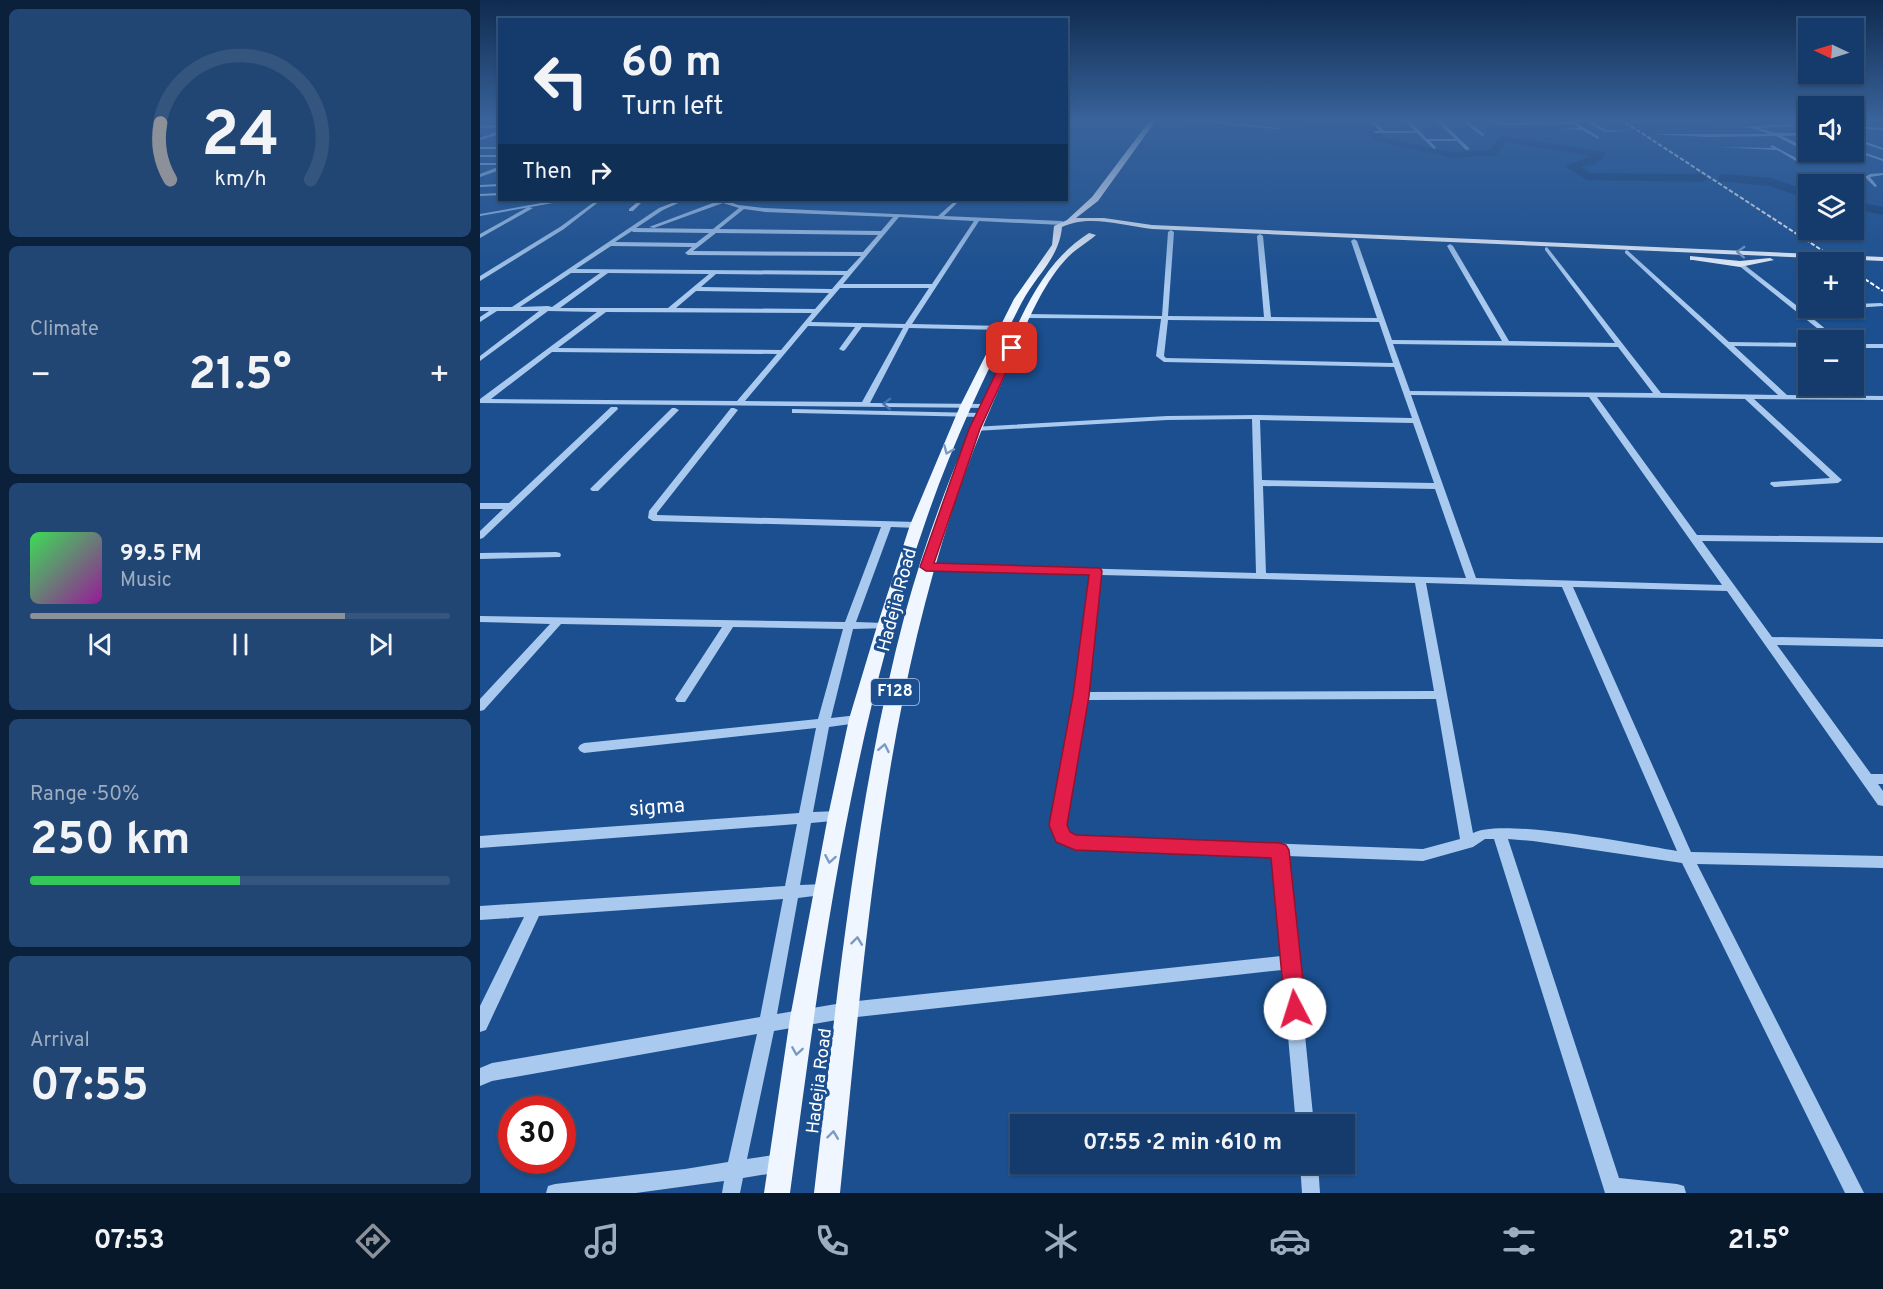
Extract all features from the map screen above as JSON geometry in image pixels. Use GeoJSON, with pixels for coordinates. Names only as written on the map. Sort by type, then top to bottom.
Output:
{"type":"FeatureCollection","features":[{"type":"Feature","properties":{"kind":"main road","name":"F128"},"geometry":{"type":"LineString","coordinates":[[1088,227],[1088,207],[1113,175]]}},
{"type":"Feature","properties":{"kind":"main road"},"geometry":{"type":"LineString","coordinates":[[1105,201],[1124,175]]}},
{"type":"Feature","properties":{"kind":"main road"},"geometry":{"type":"LineString","coordinates":[[1088,227],[1450,246],[1627,252],[1677,255],[1740,264],[1798,260]]}},
{"type":"Feature","properties":{"kind":"main road"},"geometry":{"type":"LineString","coordinates":[[1088,227],[1178,229],[1798,257]]}},
{"type":"Feature","properties":{"kind":"main road","name":"Hadejia Road"},"geometry":{"type":"LineString","coordinates":[[827,1193],[877,783],[896,687],[926,567],[980,417],[1034,300],[1088,227]]}},
{"type":"Feature","properties":{"kind":"main road","name":"Hadejia Road"},"geometry":{"type":"LineString","coordinates":[[777,1193],[802,1018],[838,816],[858,720],[917,525],[964,410],[1019,299],[1056,245],[1088,227]]}},
{"type":"Feature","properties":{"kind":"main road"},"geometry":{"type":"LineString","coordinates":[[1864,259],[1883,259]]}},
{"type":"Feature","properties":{"kind":"main road"},"geometry":{"type":"LineString","coordinates":[[1864,263],[1883,264]]}},
{"type":"Feature","properties":{"kind":"street"},"geometry":{"type":"LineString","coordinates":[[480,175],[498,177]]}},
{"type":"Feature","properties":{"kind":"street"},"geometry":{"type":"LineString","coordinates":[[1874,175],[1868,177],[1875,186]]}},
{"type":"Feature","properties":{"kind":"street"},"geometry":{"type":"LineString","coordinates":[[480,186],[498,185]]}},
{"type":"Feature","properties":{"kind":"street"},"geometry":{"type":"LineString","coordinates":[[480,195],[498,194]]}},
{"type":"Feature","properties":{"kind":"street"},"geometry":{"type":"LineString","coordinates":[[480,199],[489,195]]}},
{"type":"Feature","properties":{"kind":"street"},"geometry":{"type":"LineString","coordinates":[[480,278],[562,228],[598,201]]}},
{"type":"Feature","properties":{"kind":"street"},"geometry":{"type":"LineString","coordinates":[[631,210],[641,201]]}},
{"type":"Feature","properties":{"kind":"street"},"geometry":{"type":"LineString","coordinates":[[515,308],[661,209],[681,201]]}},
{"type":"Feature","properties":{"kind":"street"},"geometry":{"type":"LineString","coordinates":[[645,230],[720,201]]}},
{"type":"Feature","properties":{"kind":"street"},"geometry":{"type":"LineString","coordinates":[[726,201],[743,207],[1088,227]]}},
{"type":"Feature","properties":{"kind":"street"},"geometry":{"type":"LineString","coordinates":[[939,218],[956,201]]}},
{"type":"Feature","properties":{"kind":"street"},"geometry":{"type":"LineString","coordinates":[[743,207],[688,253],[865,254]]}},
{"type":"Feature","properties":{"kind":"street"},"geometry":{"type":"LineString","coordinates":[[480,236],[530,208]]}},
{"type":"Feature","properties":{"kind":"street"},"geometry":{"type":"LineString","coordinates":[[897,216],[805,324],[652,513],[653,518],[917,525]]}},
{"type":"Feature","properties":{"kind":"street"},"geometry":{"type":"LineString","coordinates":[[866,403],[932,286],[977,220]]}},
{"type":"Feature","properties":{"kind":"street"},"geometry":{"type":"LineString","coordinates":[[633,230],[884,232]]}},
{"type":"Feature","properties":{"kind":"street"},"geometry":{"type":"LineString","coordinates":[[1171,232],[1166,318],[1160,356],[1164,360],[1397,365]]}},
{"type":"Feature","properties":{"kind":"street"},"geometry":{"type":"LineString","coordinates":[[1260,236],[1268,319]]}},
{"type":"Feature","properties":{"kind":"street"},"geometry":{"type":"LineString","coordinates":[[1354,241],[1472,581]]}},
{"type":"Feature","properties":{"kind":"street"},"geometry":{"type":"LineString","coordinates":[[610,244],[696,245]]}},
{"type":"Feature","properties":{"kind":"street"},"geometry":{"type":"LineString","coordinates":[[1450,246],[1506,343]]}},
{"type":"Feature","properties":{"kind":"street"},"geometry":{"type":"LineString","coordinates":[[1547,249],[1658,395]]}},
{"type":"Feature","properties":{"kind":"street"},"geometry":{"type":"LineString","coordinates":[[1627,252],[1785,397]]}},
{"type":"Feature","properties":{"kind":"street"},"geometry":{"type":"LineString","coordinates":[[1740,264],[1823,330]]}},
{"type":"Feature","properties":{"kind":"street"},"geometry":{"type":"LineString","coordinates":[[572,271],[849,273]]}},
{"type":"Feature","properties":{"kind":"street"},"geometry":{"type":"LineString","coordinates":[[480,359],[607,271]]}},
{"type":"Feature","properties":{"kind":"street"},"geometry":{"type":"LineString","coordinates":[[671,309],[715,272]]}},
{"type":"Feature","properties":{"kind":"street"},"geometry":{"type":"LineString","coordinates":[[696,289],[932,286]]}},
{"type":"Feature","properties":{"kind":"street"},"geometry":{"type":"LineString","coordinates":[[1864,306],[1881,305]]}},
{"type":"Feature","properties":{"kind":"street"},"geometry":{"type":"LineString","coordinates":[[1793,307],[1798,307]]}},
{"type":"Feature","properties":{"kind":"street"},"geometry":{"type":"LineString","coordinates":[[480,309],[816,311]]}},
{"type":"Feature","properties":{"kind":"street"},"geometry":{"type":"LineString","coordinates":[[480,320],[496,309]]}},
{"type":"Feature","properties":{"kind":"street"},"geometry":{"type":"LineString","coordinates":[[481,403],[605,309]]}},
{"type":"Feature","properties":{"kind":"street"},"geometry":{"type":"LineString","coordinates":[[1028,316],[1382,320]]}},
{"type":"Feature","properties":{"kind":"street"},"geometry":{"type":"LineString","coordinates":[[805,324],[1004,328]]}},
{"type":"Feature","properties":{"kind":"street"},"geometry":{"type":"LineString","coordinates":[[843,349],[860,325]]}},
{"type":"Feature","properties":{"kind":"street"},"geometry":{"type":"LineString","coordinates":[[1389,342],[1618,345]]}},
{"type":"Feature","properties":{"kind":"street"},"geometry":{"type":"LineString","coordinates":[[1729,344],[1798,345]]}},
{"type":"Feature","properties":{"kind":"street"},"geometry":{"type":"LineString","coordinates":[[1864,346],[1883,346]]}},
{"type":"Feature","properties":{"kind":"street"},"geometry":{"type":"LineString","coordinates":[[551,350],[783,352]]}},
{"type":"Feature","properties":{"kind":"street"},"geometry":{"type":"LineString","coordinates":[[1407,393],[1883,398]]}},
{"type":"Feature","properties":{"kind":"street"},"geometry":{"type":"LineString","coordinates":[[1591,394],[1883,801]]}},
{"type":"Feature","properties":{"kind":"street"},"geometry":{"type":"LineString","coordinates":[[1746,396],[1838,480],[1774,484]]}},
{"type":"Feature","properties":{"kind":"street"},"geometry":{"type":"LineString","coordinates":[[481,403],[964,410]]}},
{"type":"Feature","properties":{"kind":"street"},"geometry":{"type":"LineString","coordinates":[[481,403],[675,410],[866,403],[964,410],[980,417],[1256,417],[1417,421]]}},
{"type":"Feature","properties":{"kind":"street"},"geometry":{"type":"LineString","coordinates":[[480,536],[614,409]]}},
{"type":"Feature","properties":{"kind":"street"},"geometry":{"type":"LineString","coordinates":[[596,489],[675,410]]}},
{"type":"Feature","properties":{"kind":"street"},"geometry":{"type":"LineString","coordinates":[[1256,417],[1261,575]]}},
{"type":"Feature","properties":{"kind":"street"},"geometry":{"type":"LineString","coordinates":[[1258,483],[1439,486]]}},
{"type":"Feature","properties":{"kind":"street"},"geometry":{"type":"LineString","coordinates":[[480,506],[512,506]]}},
{"type":"Feature","properties":{"kind":"street"},"geometry":{"type":"LineString","coordinates":[[731,1193],[734,1170],[767,1024],[823,723],[849,626],[887,524]]}},
{"type":"Feature","properties":{"kind":"street"},"geometry":{"type":"LineString","coordinates":[[1695,538],[1883,540]]}},
{"type":"Feature","properties":{"kind":"street"},"geometry":{"type":"LineString","coordinates":[[480,556],[556,555]]}},
{"type":"Feature","properties":{"kind":"street"},"geometry":{"type":"LineString","coordinates":[[926,567],[1730,588]]}},
{"type":"Feature","properties":{"kind":"street"},"geometry":{"type":"LineString","coordinates":[[1096,571],[1081,696],[1058,825],[1063,837],[1075,842],[1423,855],[1468,843],[1483,834],[1499,833],[1533,835],[1688,858],[1883,862]]}},
{"type":"Feature","properties":{"kind":"street"},"geometry":{"type":"LineString","coordinates":[[1420,580],[1468,843]]}},
{"type":"Feature","properties":{"kind":"street"},"geometry":{"type":"LineString","coordinates":[[1566,583],[1688,858],[1855,1193]]}},
{"type":"Feature","properties":{"kind":"street"},"geometry":{"type":"LineString","coordinates":[[480,619],[885,626]]}},
{"type":"Feature","properties":{"kind":"street"},"geometry":{"type":"LineString","coordinates":[[480,707],[558,621]]}},
{"type":"Feature","properties":{"kind":"street"},"geometry":{"type":"LineString","coordinates":[[681,699],[729,624]]}},
{"type":"Feature","properties":{"kind":"street"},"geometry":{"type":"LineString","coordinates":[[1768,641],[1883,643]]}},
{"type":"Feature","properties":{"kind":"street"},"geometry":{"type":"LineString","coordinates":[[1081,696],[1441,695]]}},
{"type":"Feature","properties":{"kind":"street"},"geometry":{"type":"LineString","coordinates":[[584,748],[858,720]]}},
{"type":"Feature","properties":{"kind":"street"},"geometry":{"type":"LineString","coordinates":[[1868,779],[1883,779]]}},
{"type":"Feature","properties":{"kind":"street","name":"sigma"},"geometry":{"type":"LineString","coordinates":[[480,842],[838,816]]}},
{"type":"Feature","properties":{"kind":"street"},"geometry":{"type":"LineString","coordinates":[[1499,833],[1613,1190],[1677,1193]]}},
{"type":"Feature","properties":{"kind":"street"},"geometry":{"type":"LineString","coordinates":[[1280,850],[1304,1114]]}},
{"type":"Feature","properties":{"kind":"street"},"geometry":{"type":"LineString","coordinates":[[480,913],[825,890]]}},
{"type":"Feature","properties":{"kind":"street"},"geometry":{"type":"LineString","coordinates":[[480,1024],[535,909]]}},
{"type":"Feature","properties":{"kind":"street"},"geometry":{"type":"LineString","coordinates":[[480,1077],[492,1072],[848,1010],[1291,962]]}},
{"type":"Feature","properties":{"kind":"street"},"geometry":{"type":"LineString","coordinates":[[555,1193],[686,1178],[780,1163]]}},
{"type":"Feature","properties":{"kind":"street"},"geometry":{"type":"LineString","coordinates":[[1310,1174],[1311,1193]]}},
{"type":"Feature","properties":{"kind":"waterway"},"geometry":{"type":"LineString","coordinates":[[1585,175],[1621,178],[1702,178]]}},
{"type":"Feature","properties":{"kind":"waterway"},"geometry":{"type":"LineString","coordinates":[[1723,178],[1771,182],[1798,191]]}},
{"type":"Feature","properties":{"kind":"waterway"},"geometry":{"type":"LineString","coordinates":[[480,215],[558,201]]}},
{"type":"Feature","properties":{"kind":"waterway"},"geometry":{"type":"LineString","coordinates":[[1864,207],[1883,211]]}},
{"type":"Feature","properties":{"kind":"railway"},"geometry":{"type":"LineString","coordinates":[[1706,175],[1825,252]]}},
{"type":"Feature","properties":{"kind":"railway"},"geometry":{"type":"LineString","coordinates":[[1864,279],[1883,291]]}},
{"type":"Feature","properties":{"kind":"route"},"geometry":{"type":"LineString","coordinates":[[1012,348],[975,429],[937,530],[926,567],[1096,571],[1081,696],[1058,825],[1063,837],[1075,842],[1280,850],[1295,1009]]}}]}
